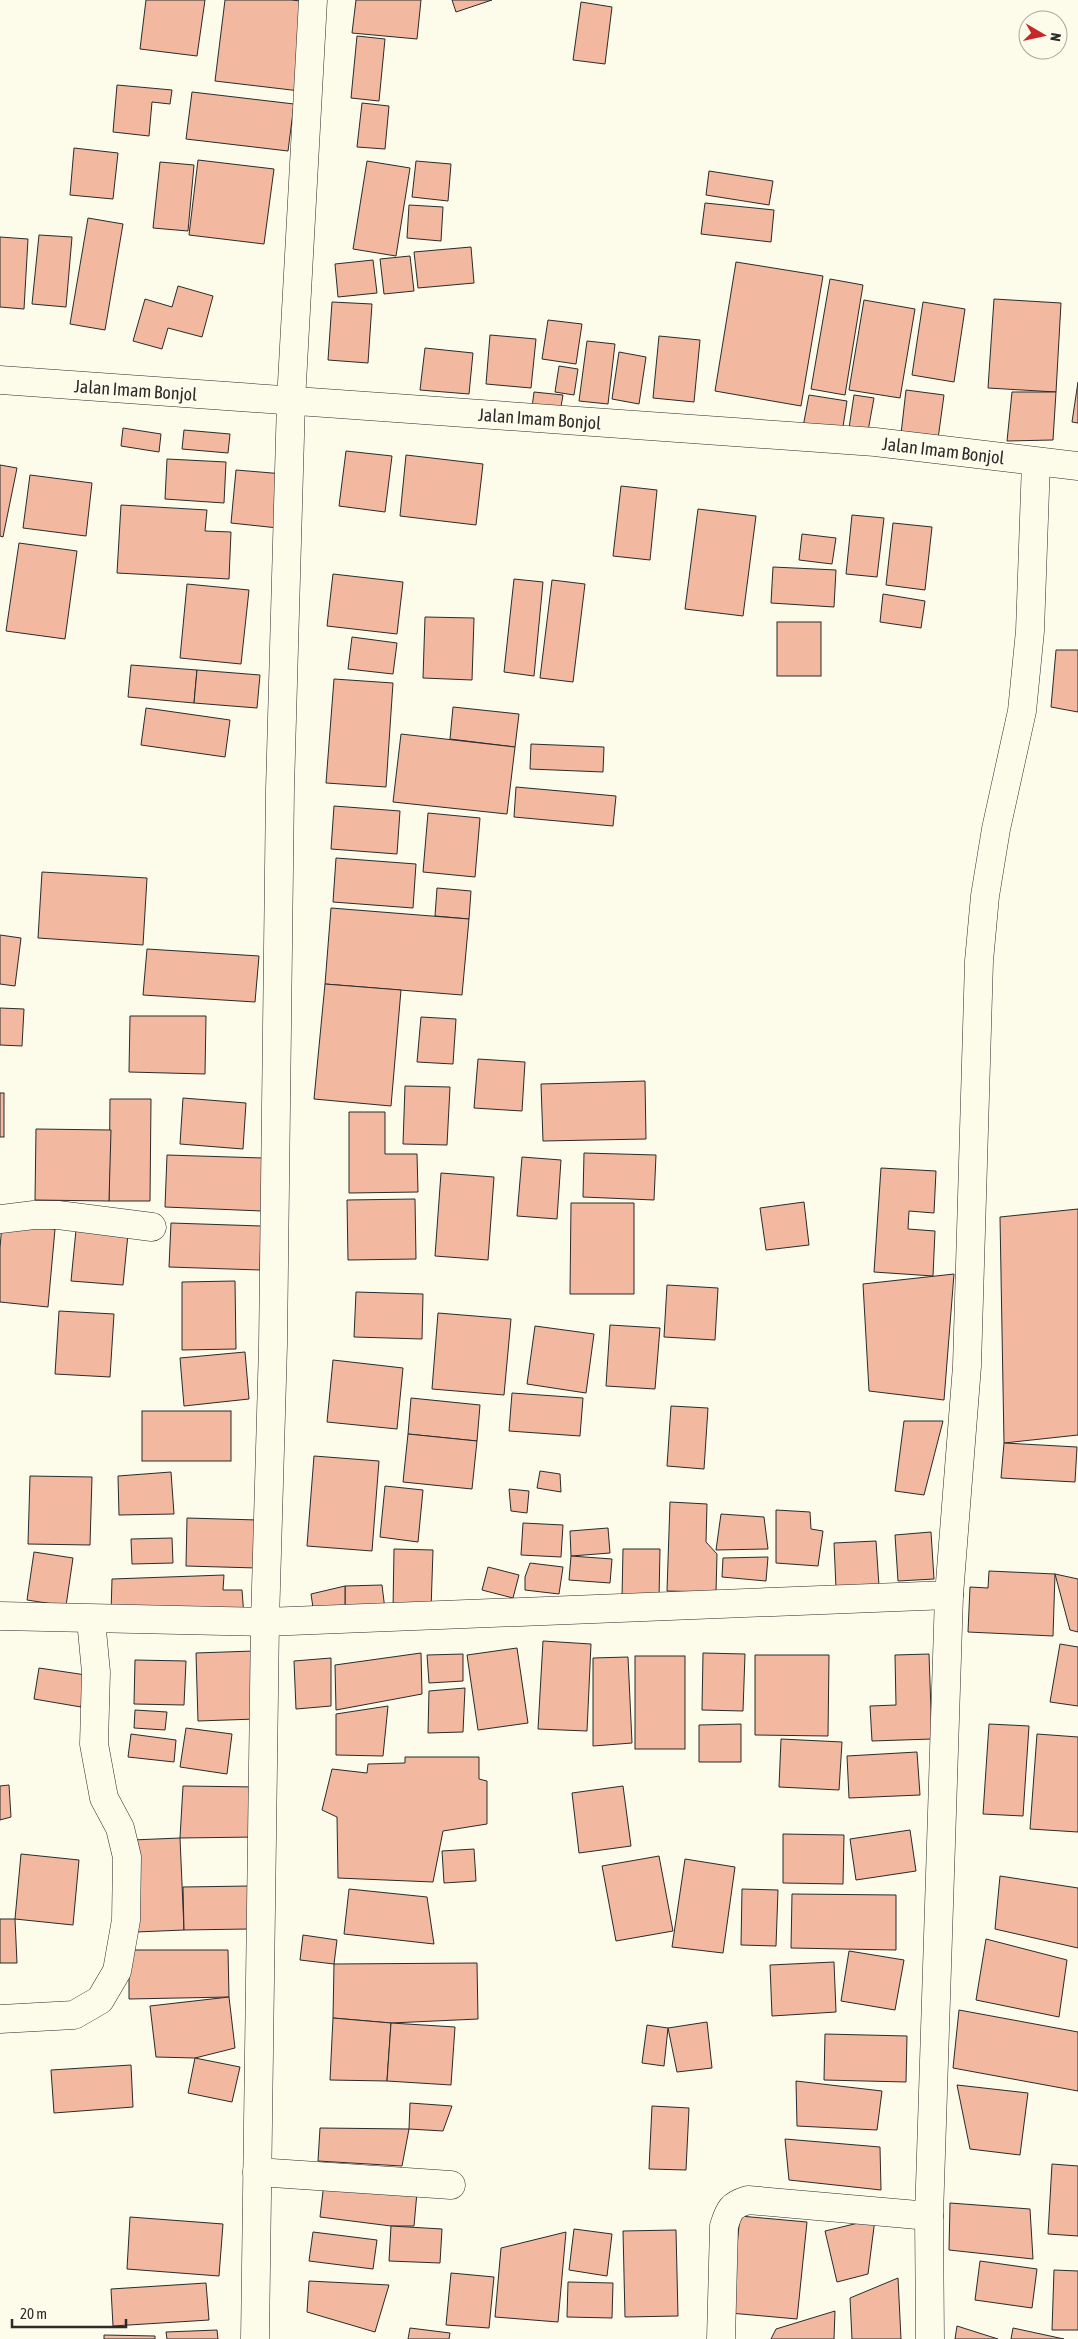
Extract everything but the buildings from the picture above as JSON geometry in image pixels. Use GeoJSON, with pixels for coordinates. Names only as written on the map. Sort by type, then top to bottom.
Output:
{"type":"FeatureCollection","features":[{"type":"Feature","properties":{"kind":"street"},"geometry":{"type":"LineString","coordinates":[[255,2339],[265,1622],[273,1345],[280,789],[291,401],[314,0]]}},
{"type":"Feature","properties":{"kind":"street","name":"Jalan Imam Bonjol"},"geometry":{"type":"LineString","coordinates":[[0,380],[875,442],[1078,466]]}},
{"type":"Feature","properties":{"kind":"street"},"geometry":{"type":"LineString","coordinates":[[930,2339],[929,2216],[949,1595],[967,1366],[979,962],[985,896],[996,829],[1022,711],[1030,631],[1036,462]]}},
{"type":"Feature","properties":{"kind":"street"},"geometry":{"type":"LineString","coordinates":[[0,1219],[34,1215],[58,1215],[152,1227]]}},
{"type":"Feature","properties":{"kind":"street"},"geometry":{"type":"LineString","coordinates":[[0,1616],[91,1620],[265,1622],[949,1595]]}},
{"type":"Feature","properties":{"kind":"street"},"geometry":{"type":"LineString","coordinates":[[0,2019],[74,2015],[100,2000],[117,1971],[126,1920],[127,1857],[120,1828],[104,1798],[94,1744],[96,1672],[91,1620]]}},
{"type":"Feature","properties":{"kind":"street"},"geometry":{"type":"LineString","coordinates":[[258,2172],[451,2185]]}},
{"type":"Feature","properties":{"kind":"street"},"geometry":{"type":"LineString","coordinates":[[721,2339],[724,2226],[728,2213],[736,2204],[748,2200],[929,2216]]}}]}
